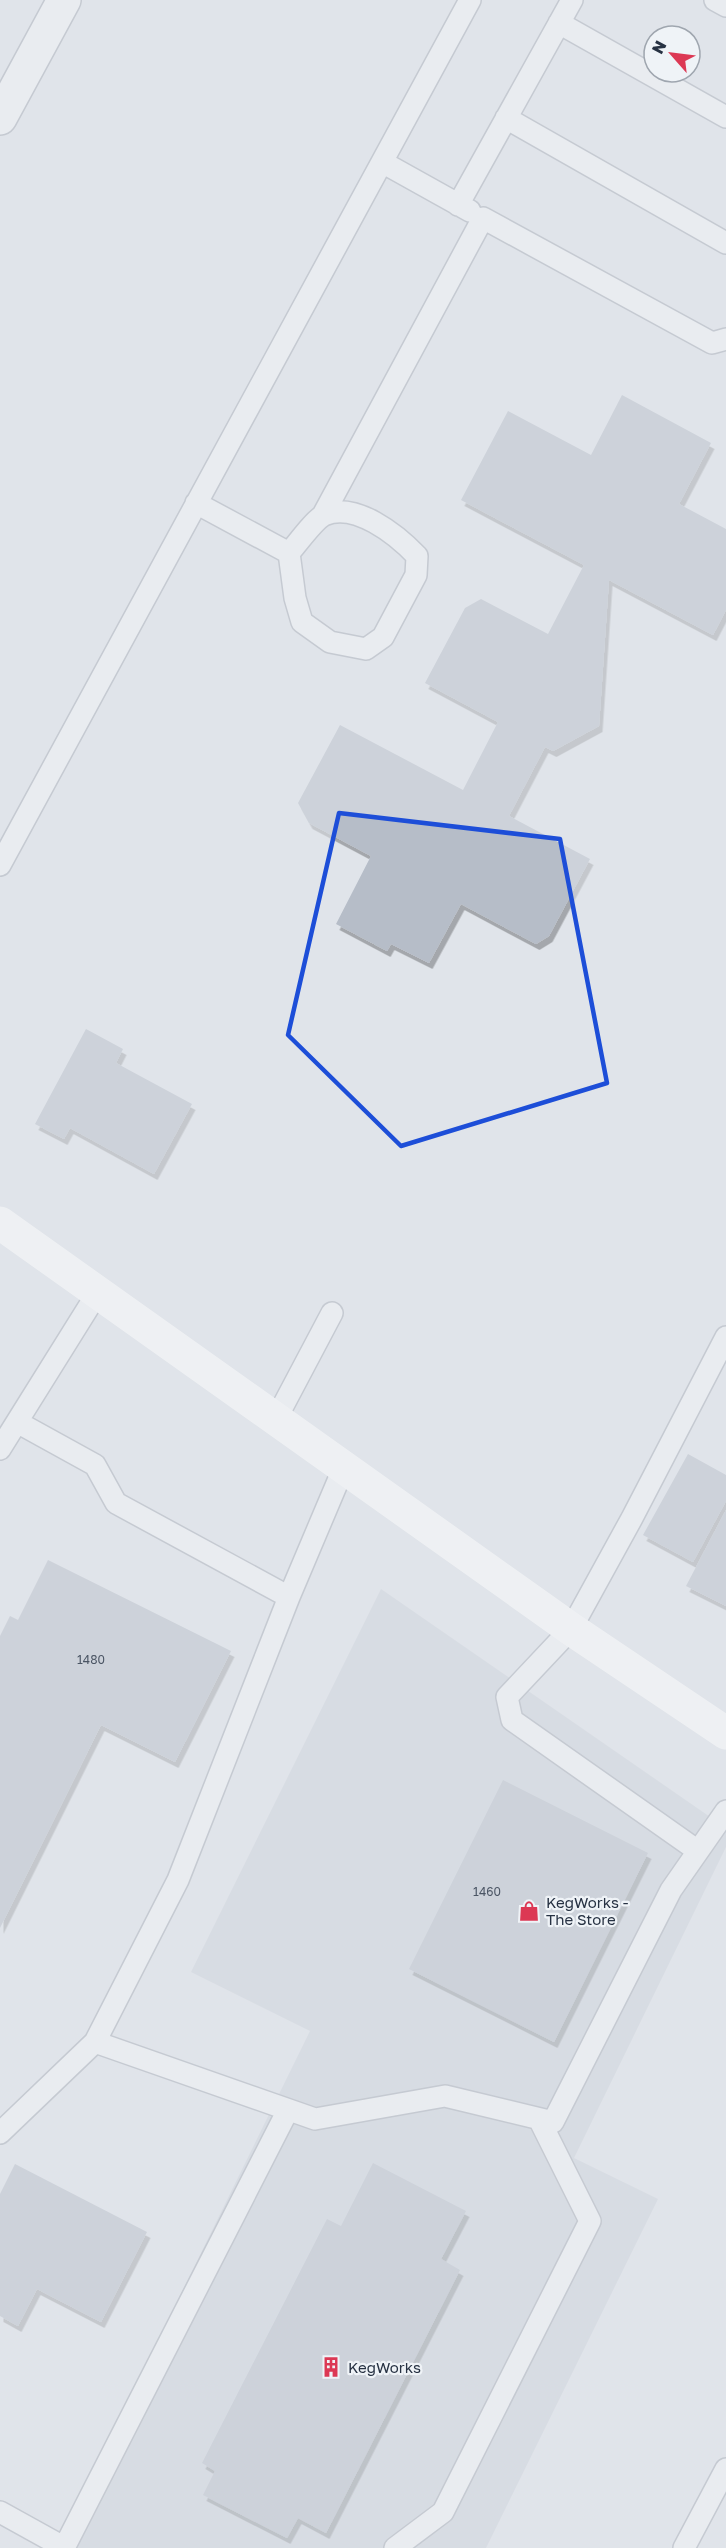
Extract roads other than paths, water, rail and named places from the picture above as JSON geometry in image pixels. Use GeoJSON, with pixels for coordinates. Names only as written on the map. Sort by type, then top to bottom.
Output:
{"type":"FeatureCollection","features":[{"type":"Feature","properties":{"kind":"main road"},"geometry":{"type":"LineString","coordinates":[[0,1223],[571,1629],[726,1732]]}},
{"type":"Feature","properties":{"kind":"street"},"geometry":{"type":"LineString","coordinates":[[0,118],[64,0]]}},
{"type":"Feature","properties":{"kind":"lane"},"geometry":{"type":"LineString","coordinates":[[0,865],[470,0]]}},
{"type":"Feature","properties":{"kind":"lane"},"geometry":{"type":"LineString","coordinates":[[458,205],[572,0]]}},
{"type":"Feature","properties":{"kind":"lane"},"geometry":{"type":"LineString","coordinates":[[716,0],[726,6]]}},
{"type":"Feature","properties":{"kind":"lane"},"geometry":{"type":"LineString","coordinates":[[559,23],[726,117]]}},
{"type":"Feature","properties":{"kind":"lane"},"geometry":{"type":"LineString","coordinates":[[507,118],[726,243]]}},
{"type":"Feature","properties":{"kind":"lane"},"geometry":{"type":"LineString","coordinates":[[382,162],[712,343],[726,339]]}},
{"type":"Feature","properties":{"kind":"lane"},"geometry":{"type":"LineString","coordinates":[[323,515],[344,511],[369,519],[399,537],[417,556],[417,575],[383,638],[366,649],[330,642],[303,622],[295,598],[290,553],[323,515],[483,218]]}},
{"type":"Feature","properties":{"kind":"lane"},"geometry":{"type":"LineString","coordinates":[[196,503],[290,553]]}},
{"type":"Feature","properties":{"kind":"lane"},"geometry":{"type":"LineString","coordinates":[[0,1449],[98,1292]]}},
{"type":"Feature","properties":{"kind":"lane"},"geometry":{"type":"LineString","coordinates":[[276,1419],[332,1313]]}},
{"type":"Feature","properties":{"kind":"lane"},"geometry":{"type":"LineString","coordinates":[[698,1851],[513,1720],[507,1696],[571,1629],[632,1518],[726,1337]]}},
{"type":"Feature","properties":{"kind":"lane"},"geometry":{"type":"LineString","coordinates":[[16,1422],[96,1465],[116,1503],[289,1597]]}},
{"type":"Feature","properties":{"kind":"lane"},"geometry":{"type":"LineString","coordinates":[[0,2133],[95,2042],[178,1880],[289,1597],[344,1467]]}},
{"type":"Feature","properties":{"kind":"lane"},"geometry":{"type":"LineString","coordinates":[[95,2042],[315,2119],[445,2096],[552,2122],[671,1890],[726,1811]]}},
{"type":"Feature","properties":{"kind":"lane"},"geometry":{"type":"LineString","coordinates":[[0,2512],[64,2548],[288,2110]]}},
{"type":"Feature","properties":{"kind":"lane"},"geometry":{"type":"LineString","coordinates":[[395,2548],[443,2512],[590,2221],[539,2119]]}},
{"type":"Feature","properties":{"kind":"lane"},"geometry":{"type":"LineString","coordinates":[[684,2548],[726,2469]]}},
{"type":"Feature","properties":{"kind":"place","name":"KegWorks - The Store"},"geometry":{"type":"Point","coordinates":[529,1911]}},
{"type":"Feature","properties":{"kind":"place","name":"KegWorks"},"geometry":{"type":"Point","coordinates":[331,2367]}}]}
